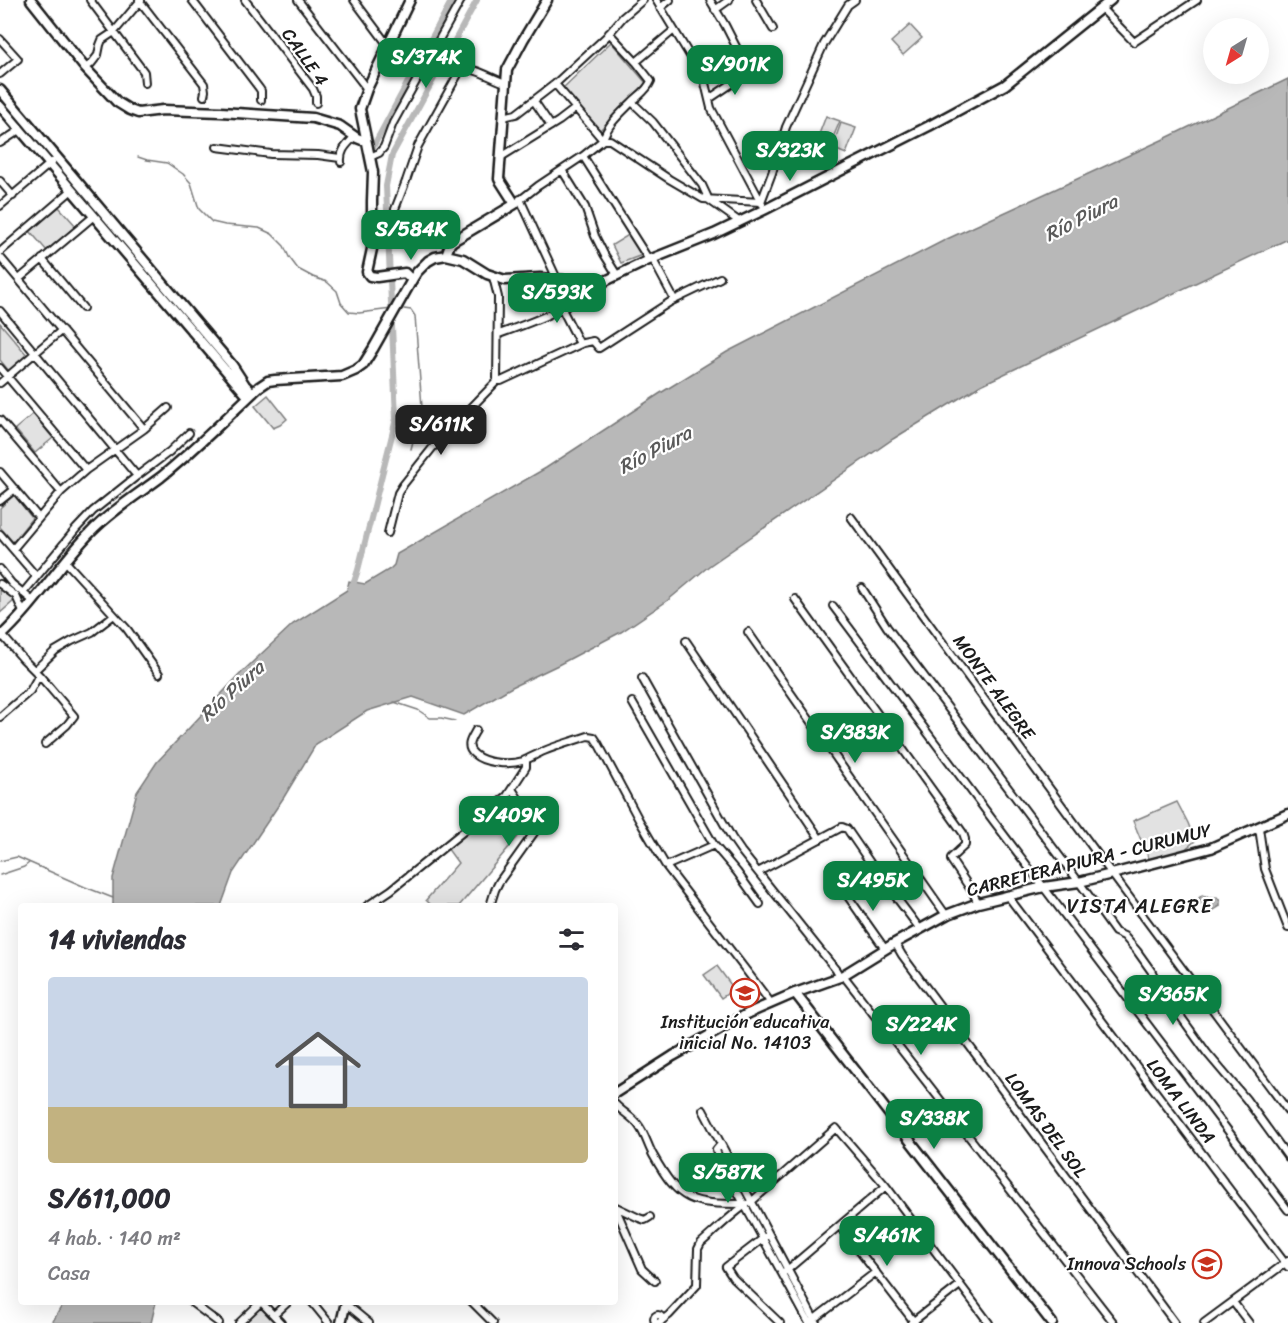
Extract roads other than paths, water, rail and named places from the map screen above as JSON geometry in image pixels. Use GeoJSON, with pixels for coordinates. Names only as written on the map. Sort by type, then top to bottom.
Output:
{"type":"FeatureCollection","features":[{"type":"Feature","properties":{"kind":"street"},"geometry":{"type":"LineString","coordinates":[[31,0],[85,68],[117,102],[130,110],[138,113],[221,112],[314,118],[340,126],[362,140],[365,137]]}},
{"type":"Feature","properties":{"kind":"street"},"geometry":{"type":"LineString","coordinates":[[90,0],[144,72],[146,83]]}},
{"type":"Feature","properties":{"kind":"street"},"geometry":{"type":"LineString","coordinates":[[192,0],[259,87],[261,100]]}},
{"type":"Feature","properties":{"kind":"street","name":"CALLE 4"},"geometry":{"type":"LineString","coordinates":[[245,0],[313,89],[316,103]]}},
{"type":"Feature","properties":{"kind":"street"},"geometry":{"type":"LineString","coordinates":[[298,0],[367,89]]}},
{"type":"Feature","properties":{"kind":"street"},"geometry":{"type":"LineString","coordinates":[[354,0],[387,44]]}},
{"type":"Feature","properties":{"kind":"street"},"geometry":{"type":"LineString","coordinates":[[410,0],[387,44],[360,109],[373,172],[372,249],[367,272],[370,276],[377,277],[405,273],[412,280]]}},
{"type":"Feature","properties":{"kind":"street"},"geometry":{"type":"LineString","coordinates":[[370,157],[379,153],[384,147],[393,123],[461,0]]}},
{"type":"Feature","properties":{"kind":"street"},"geometry":{"type":"LineString","coordinates":[[548,0],[507,70],[499,179],[518,201],[557,279],[564,308],[580,344]]}},
{"type":"Feature","properties":{"kind":"street"},"geometry":{"type":"LineString","coordinates":[[503,117],[516,114],[555,84],[609,33],[623,16],[643,0]]}},
{"type":"Feature","properties":{"kind":"street"},"geometry":{"type":"LineString","coordinates":[[656,0],[704,79],[711,108],[762,206]]}},
{"type":"Feature","properties":{"kind":"street"},"geometry":{"type":"LineString","coordinates":[[660,8],[670,0]]}},
{"type":"Feature","properties":{"kind":"street"},"geometry":{"type":"LineString","coordinates":[[709,99],[749,72],[710,0]]}},
{"type":"Feature","properties":{"kind":"street"},"geometry":{"type":"LineString","coordinates":[[715,10],[729,0]]}},
{"type":"Feature","properties":{"kind":"street"},"geometry":{"type":"LineString","coordinates":[[756,0],[773,29]]}},
{"type":"Feature","properties":{"kind":"street"},"geometry":{"type":"LineString","coordinates":[[762,206],[786,127],[824,44],[848,5],[855,0]]}},
{"type":"Feature","properties":{"kind":"street"},"geometry":{"type":"LineString","coordinates":[[499,334],[539,320],[564,308],[599,284],[650,259],[740,222],[762,206],[929,126],[1005,85],[1111,0]]}},
{"type":"Feature","properties":{"kind":"street"},"geometry":{"type":"LineString","coordinates":[[1101,8],[1134,42],[1186,3],[1197,0]]}},
{"type":"Feature","properties":{"kind":"street"},"geometry":{"type":"LineString","coordinates":[[85,68],[98,55],[102,40],[114,32],[140,1],[204,84],[206,91],[204,96]]}},
{"type":"Feature","properties":{"kind":"street"},"geometry":{"type":"LineString","coordinates":[[636,62],[674,30]]}},
{"type":"Feature","properties":{"kind":"street"},"geometry":{"type":"LineString","coordinates":[[447,255],[453,241],[518,201],[603,140],[606,129],[647,89],[651,81],[609,33]]}},
{"type":"Feature","properties":{"kind":"street"},"geometry":{"type":"LineString","coordinates":[[0,39],[18,59],[0,74]]}},
{"type":"Feature","properties":{"kind":"street"},"geometry":{"type":"LineString","coordinates":[[395,209],[418,146],[461,69],[475,71],[506,83]]}},
{"type":"Feature","properties":{"kind":"street"},"geometry":{"type":"LineString","coordinates":[[555,84],[603,140],[610,140],[669,179],[703,199],[746,200],[762,206]]}},
{"type":"Feature","properties":{"kind":"street"},"geometry":{"type":"LineString","coordinates":[[0,90],[232,365],[251,395]]}},
{"type":"Feature","properties":{"kind":"street"},"geometry":{"type":"LineString","coordinates":[[534,101],[551,126]]}},
{"type":"Feature","properties":{"kind":"street"},"geometry":{"type":"LineString","coordinates":[[632,102],[652,122],[702,185],[709,200],[740,222]]}},
{"type":"Feature","properties":{"kind":"street"},"geometry":{"type":"LineString","coordinates":[[0,106],[251,395]]}},
{"type":"Feature","properties":{"kind":"street"},"geometry":{"type":"LineString","coordinates":[[501,157],[576,108]]}},
{"type":"Feature","properties":{"kind":"street"},"geometry":{"type":"LineString","coordinates":[[0,143],[20,130]]}},
{"type":"Feature","properties":{"kind":"street"},"geometry":{"type":"LineString","coordinates":[[217,147],[271,154],[318,155],[340,160],[342,151],[354,136]]}},
{"type":"Feature","properties":{"kind":"street"},"geometry":{"type":"LineString","coordinates":[[583,156],[674,299]]}},
{"type":"Feature","properties":{"kind":"street"},"geometry":{"type":"LineString","coordinates":[[0,207],[57,158]]}},
{"type":"Feature","properties":{"kind":"street"},"geometry":{"type":"LineString","coordinates":[[562,170],[585,207],[595,236],[616,275]]}},
{"type":"Feature","properties":{"kind":"street"},"geometry":{"type":"LineString","coordinates":[[0,181],[13,196]]}},
{"type":"Feature","properties":{"kind":"street"},"geometry":{"type":"LineString","coordinates":[[72,190],[0,255],[144,429]]}},
{"type":"Feature","properties":{"kind":"street"},"geometry":{"type":"LineString","coordinates":[[19,279],[94,216]]}},
{"type":"Feature","properties":{"kind":"street"},"geometry":{"type":"LineString","coordinates":[[45,744],[74,717],[37,673],[1,636],[85,538],[121,505],[179,462],[251,395],[268,381],[335,376],[349,374],[356,370],[373,349],[417,272],[435,257],[456,256],[493,277],[505,280],[540,278],[584,285],[599,284]]}},
{"type":"Feature","properties":{"kind":"street"},"geometry":{"type":"LineString","coordinates":[[42,260],[83,308]]}},
{"type":"Feature","properties":{"kind":"street"},"geometry":{"type":"LineString","coordinates":[[493,277],[498,297],[497,381]]}},
{"type":"Feature","properties":{"kind":"street"},"geometry":{"type":"LineString","coordinates":[[388,534],[398,493],[407,480],[434,446],[497,381],[580,344],[593,342],[599,348],[674,299],[720,278]]}},
{"type":"Feature","properties":{"kind":"street"},"geometry":{"type":"LineString","coordinates":[[0,311],[137,476]]}},
{"type":"Feature","properties":{"kind":"street"},"geometry":{"type":"LineString","coordinates":[[0,383],[62,330]]}},
{"type":"Feature","properties":{"kind":"street"},"geometry":{"type":"LineString","coordinates":[[0,368],[86,470]]}},
{"type":"Feature","properties":{"kind":"street"},"geometry":{"type":"LineString","coordinates":[[13,549],[61,492],[86,470],[144,429],[168,408]]}},
{"type":"Feature","properties":{"kind":"street"},"geometry":{"type":"LineString","coordinates":[[0,420],[61,492]]}},
{"type":"Feature","properties":{"kind":"street"},"geometry":{"type":"LineString","coordinates":[[23,593],[93,511],[169,452],[189,433]]}},
{"type":"Feature","properties":{"kind":"street"},"geometry":{"type":"LineString","coordinates":[[0,472],[38,517]]}},
{"type":"Feature","properties":{"kind":"street"},"geometry":{"type":"LineString","coordinates":[[0,501],[15,489]]}},
{"type":"Feature","properties":{"kind":"street","name":"MONTE ALEGRE"},"geometry":{"type":"LineString","coordinates":[[851,517],[1112,874]]}},
{"type":"Feature","properties":{"kind":"street"},"geometry":{"type":"LineString","coordinates":[[0,534],[36,576]]}},
{"type":"Feature","properties":{"kind":"street"},"geometry":{"type":"LineString","coordinates":[[66,562],[127,629],[159,674]]}},
{"type":"Feature","properties":{"kind":"street"},"geometry":{"type":"LineString","coordinates":[[0,570],[12,584],[33,601]]}},
{"type":"Feature","properties":{"kind":"street"},"geometry":{"type":"LineString","coordinates":[[0,584],[16,596],[23,612]]}},
{"type":"Feature","properties":{"kind":"street"},"geometry":{"type":"LineString","coordinates":[[862,588],[886,627],[1115,932],[1124,936],[1137,951],[1158,985],[1207,1053],[1246,1099],[1288,1157]]}},
{"type":"Feature","properties":{"kind":"street"},"geometry":{"type":"LineString","coordinates":[[795,599],[964,836],[965,845],[951,860],[978,903]]}},
{"type":"Feature","properties":{"kind":"street"},"geometry":{"type":"LineString","coordinates":[[833,606],[1288,1210]]}},
{"type":"Feature","properties":{"kind":"street"},"geometry":{"type":"LineString","coordinates":[[0,717],[30,691],[37,673],[55,651],[92,632],[114,615]]}},
{"type":"Feature","properties":{"kind":"street"},"geometry":{"type":"LineString","coordinates":[[748,632],[946,915]]}},
{"type":"Feature","properties":{"kind":"street"},"geometry":{"type":"LineString","coordinates":[[686,641],[820,839]]}},
{"type":"Feature","properties":{"kind":"street"},"geometry":{"type":"LineString","coordinates":[[642,678],[732,838],[1114,1323]]}},
{"type":"Feature","properties":{"kind":"street"},"geometry":{"type":"LineString","coordinates":[[632,702],[714,844],[760,904]]}},
{"type":"Feature","properties":{"kind":"street"},"geometry":{"type":"LineString","coordinates":[[476,730],[469,747],[477,758],[485,761],[515,763],[588,736],[594,737],[666,866],[771,1003]]}},
{"type":"Feature","properties":{"kind":"street"},"geometry":{"type":"LineString","coordinates":[[372,903],[392,890],[507,795],[526,767],[526,760]]}},
{"type":"Feature","properties":{"kind":"street"},"geometry":{"type":"LineString","coordinates":[[491,903],[499,882],[537,827],[512,789]]}},
{"type":"Feature","properties":{"kind":"street","name":"CARRETERA PIURA - CURUMUY"},"geometry":{"type":"LineString","coordinates":[[618,1091],[673,1056],[749,1013],[841,976],[946,915],[978,903],[1044,887],[1079,882],[1211,848],[1288,814]]}},
{"type":"Feature","properties":{"kind":"street"},"geometry":{"type":"LineString","coordinates":[[758,872],[842,827],[847,829],[920,929]]}},
{"type":"Feature","properties":{"kind":"street"},"geometry":{"type":"LineString","coordinates":[[1259,828],[1265,869],[1288,928]]}},
{"type":"Feature","properties":{"kind":"street"},"geometry":{"type":"LineString","coordinates":[[666,866],[714,844]]}},
{"type":"Feature","properties":{"kind":"street"},"geometry":{"type":"LineString","coordinates":[[1112,874],[1288,1111]]}},
{"type":"Feature","properties":{"kind":"street"},"geometry":{"type":"LineString","coordinates":[[842,888],[885,949]]}},
{"type":"Feature","properties":{"kind":"street","name":"LOMA LINDA"},"geometry":{"type":"LineString","coordinates":[[1007,896],[1287,1264]]}},
{"type":"Feature","properties":{"kind":"street","name":"LOMAS DEL SOL"},"geometry":{"type":"LineString","coordinates":[[895,943],[1174,1323]]}},
{"type":"Feature","properties":{"kind":"street"},"geometry":{"type":"LineString","coordinates":[[795,993],[1052,1323]]}},
{"type":"Feature","properties":{"kind":"street"},"geometry":{"type":"LineString","coordinates":[[618,1107],[640,1127],[669,1183],[677,1191],[689,1199],[709,1204],[747,1203]]}},
{"type":"Feature","properties":{"kind":"street"},"geometry":{"type":"LineString","coordinates":[[703,1110],[721,1144],[716,1150],[717,1153],[812,1322],[876,1272]]}},
{"type":"Feature","properties":{"kind":"street"},"geometry":{"type":"LineString","coordinates":[[660,1318],[669,1316],[697,1285],[700,1244],[836,1128],[886,1186],[989,1323]]}},
{"type":"Feature","properties":{"kind":"street"},"geometry":{"type":"LineString","coordinates":[[785,1272],[886,1186]]}},
{"type":"Feature","properties":{"kind":"street"},"geometry":{"type":"LineString","coordinates":[[618,1208],[645,1220],[650,1217]]}},
{"type":"Feature","properties":{"kind":"street"},"geometry":{"type":"LineString","coordinates":[[618,1214],[642,1269],[655,1281]]}},
{"type":"Feature","properties":{"kind":"street"},"geometry":{"type":"LineString","coordinates":[[840,1226],[913,1322],[960,1285]]}},
{"type":"Feature","properties":{"kind":"street"},"geometry":{"type":"LineString","coordinates":[[766,1237],[726,1268],[733,1278],[780,1323]]}},
{"type":"Feature","properties":{"kind":"street"},"geometry":{"type":"LineString","coordinates":[[1204,1323],[1287,1264]]}},
{"type":"Feature","properties":{"kind":"street"},"geometry":{"type":"LineString","coordinates":[[1233,1302],[1249,1323]]}},
{"type":"Feature","properties":{"kind":"street"},"geometry":{"type":"LineString","coordinates":[[195,1305],[219,1323]]}},
{"type":"Feature","properties":{"kind":"street"},"geometry":{"type":"LineString","coordinates":[[239,1323],[258,1305]]}},
{"type":"Feature","properties":{"kind":"street"},"geometry":{"type":"LineString","coordinates":[[264,1305],[281,1323]]}},
{"type":"Feature","properties":{"kind":"street"},"geometry":{"type":"LineString","coordinates":[[274,1315],[285,1305]]}},
{"type":"Feature","properties":{"kind":"street"},"geometry":{"type":"LineString","coordinates":[[314,1305],[329,1323]]}},
{"type":"Feature","properties":{"kind":"street"},"geometry":{"type":"LineString","coordinates":[[341,1323],[346,1305]]}},
{"type":"Feature","properties":{"kind":"street"},"geometry":{"type":"LineString","coordinates":[[348,1305],[369,1323]]}},
{"type":"Feature","properties":{"kind":"street"},"geometry":{"type":"LineString","coordinates":[[475,1305],[493,1323]]}},
{"type":"Feature","properties":{"kind":"water","name":"Río Piura"},"geometry":{"type":"Polygon","coordinates":[[[1288,79],[1288,239],[981,385],[893,439],[709,566],[667,601],[621,632],[512,687],[464,715],[413,697],[367,711],[316,744],[233,873],[222,903],[113,903],[113,878],[137,792],[157,762],[242,672],[293,624],[347,590],[349,581],[365,584],[390,569],[394,565],[397,554],[546,468],[727,352],[947,239],[1288,79]]]}},
{"type":"Feature","properties":{"kind":"water"},"geometry":{"type":"Polygon","coordinates":[[[1202,895],[1210,898],[1217,897],[1220,906],[1212,911],[1200,903],[1199,898],[1202,895]]]}},
{"type":"Feature","properties":{"kind":"water"},"geometry":{"type":"Polygon","coordinates":[[[62,1305],[155,1305],[151,1323],[52,1323],[62,1305]]]}},
{"type":"Feature","properties":{"kind":"waterway"},"geometry":{"type":"LineString","coordinates":[[373,147],[452,0]]}},
{"type":"Feature","properties":{"kind":"waterway"},"geometry":{"type":"LineString","coordinates":[[350,589],[358,570],[396,419],[386,186],[392,155],[477,0]]}},
{"type":"Feature","properties":{"kind":"waterway"},"geometry":{"type":"LineString","coordinates":[[138,157],[167,163],[183,174],[191,183],[199,209],[212,222],[259,228],[272,234],[284,246],[298,269],[327,282],[337,291],[341,303],[349,312],[392,309]]}},
{"type":"Feature","properties":{"kind":"waterway"},"geometry":{"type":"LineString","coordinates":[[404,309],[411,310],[415,316],[422,407],[411,449]]}},
{"type":"Feature","properties":{"kind":"waterway"},"geometry":{"type":"LineString","coordinates":[[394,702],[418,710],[430,718],[455,721]]}},
{"type":"Feature","properties":{"kind":"waterway"},"geometry":{"type":"LineString","coordinates":[[0,861],[17,857],[113,898]]}},
{"type":"Feature","properties":{"kind":"waterway"},"geometry":{"type":"LineString","coordinates":[[0,875],[29,863]]}},
{"type":"Feature","properties":{"kind":"place","name":"Institución educativa inicial No. 14103"},"geometry":{"type":"Point","coordinates":[745,993]}},
{"type":"Feature","properties":{"kind":"place","name":"Innova Schools"},"geometry":{"type":"Point","coordinates":[1207,1264]}},
{"type":"Feature","properties":{"kind":"district","name":"VISTA ALEGRE"},"geometry":{"type":"Point","coordinates":[1140,906]}}]}
